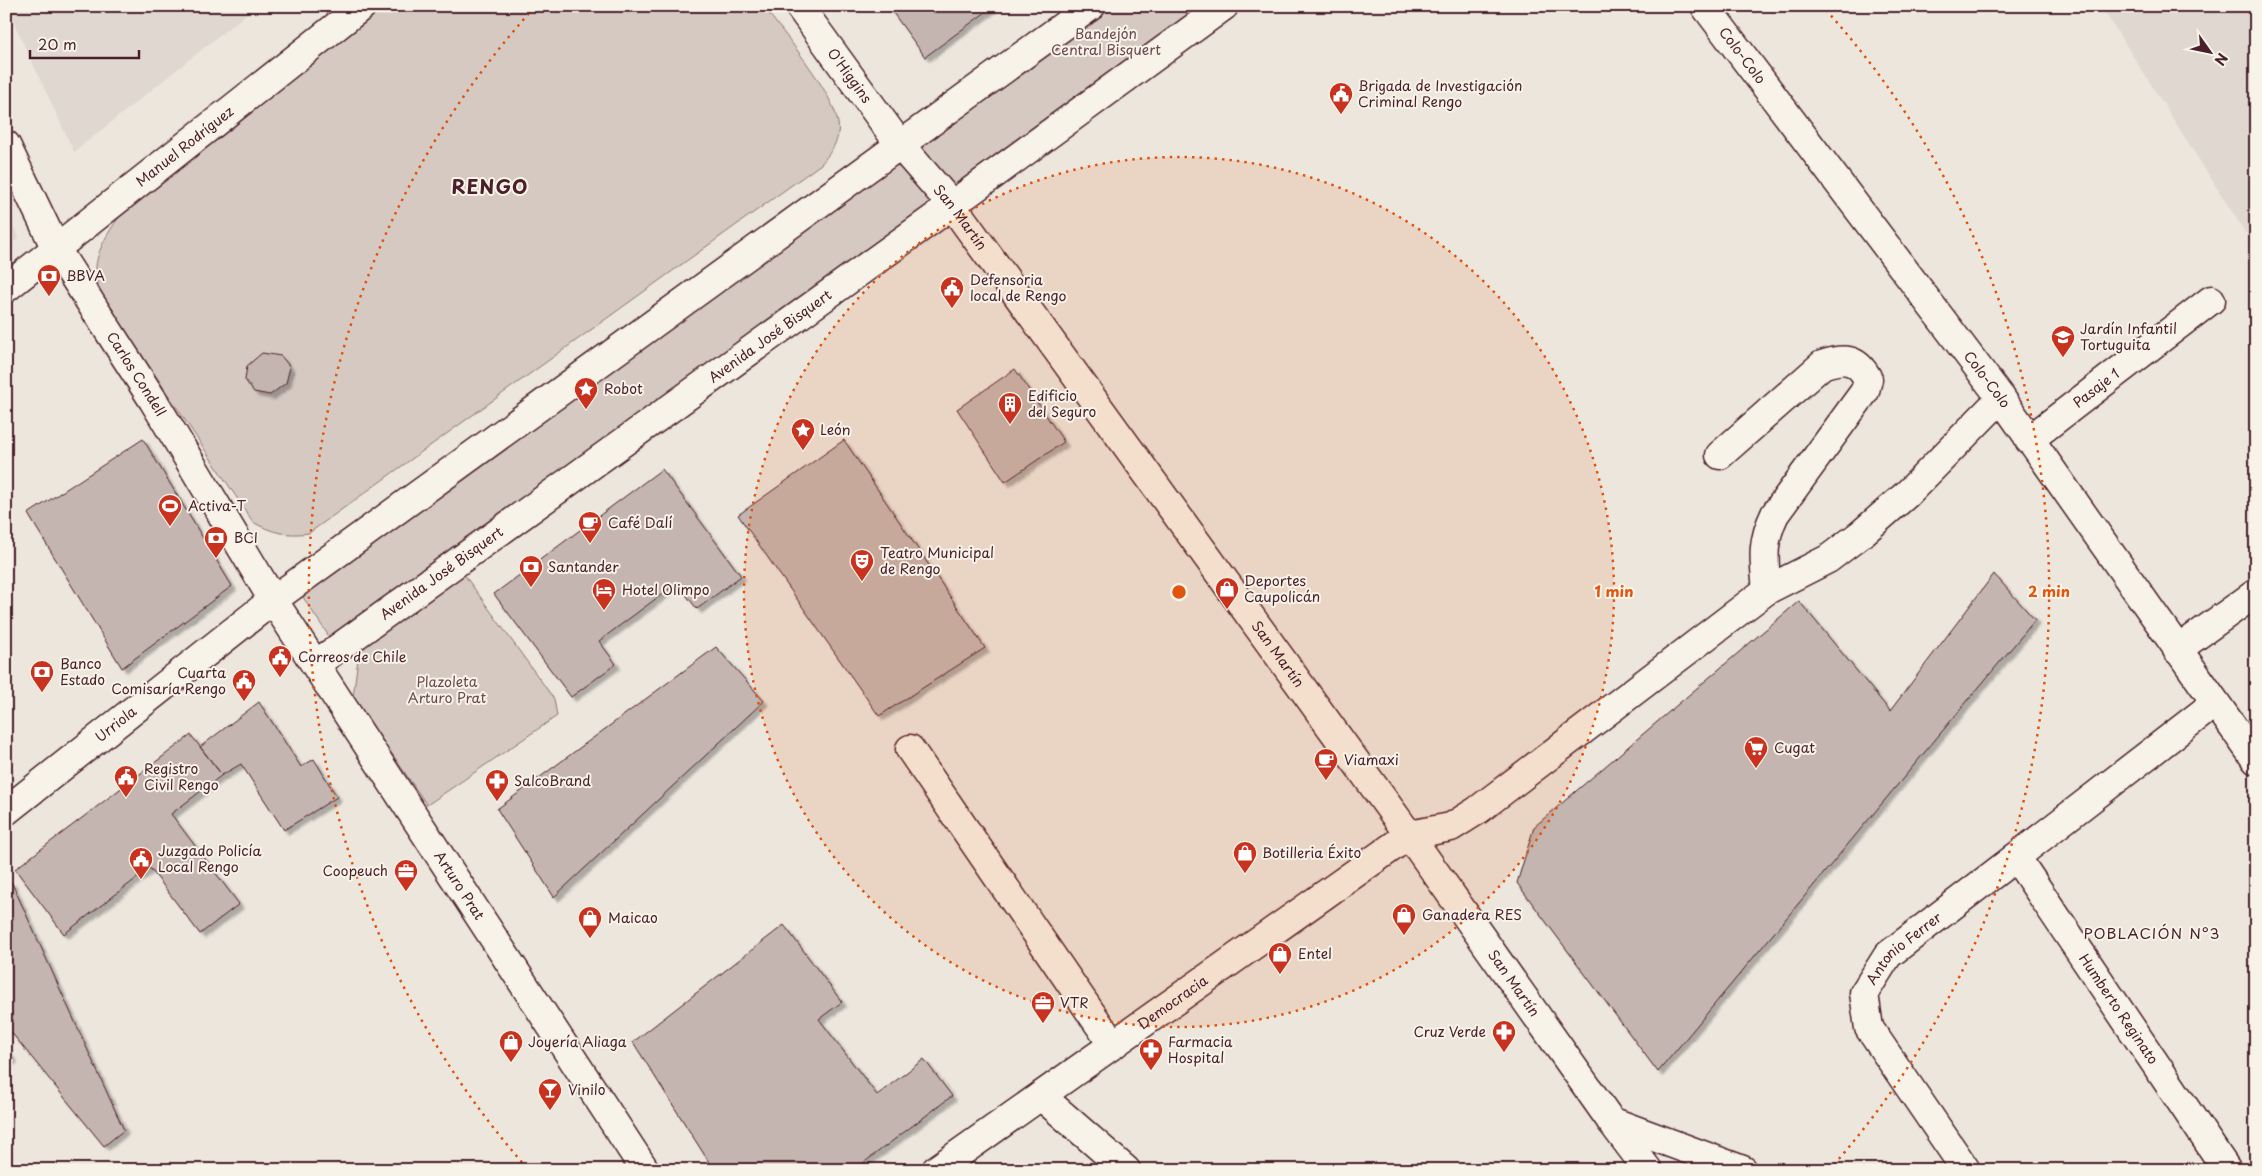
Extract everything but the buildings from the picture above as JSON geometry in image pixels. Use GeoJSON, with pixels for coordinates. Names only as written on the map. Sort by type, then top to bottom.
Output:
{"type":"FeatureCollection","features":[{"type":"Feature","properties":{"kind":"main road","name":"Manuel Rodríguez"},"geometry":{"type":"LineString","coordinates":[[6,288],[362,6]]}},
{"type":"Feature","properties":{"kind":"main road","name":"O'Higgins"},"geometry":{"type":"LineString","coordinates":[[799,6],[900,145]]}},
{"type":"Feature","properties":{"kind":"main road"},"geometry":{"type":"LineString","coordinates":[[273,600],[1091,6]]}},
{"type":"Feature","properties":{"kind":"main road","name":"Avenida José Bisquert"},"geometry":{"type":"LineString","coordinates":[[316,664],[952,205],[1224,6]]}},
{"type":"Feature","properties":{"kind":"main road","name":"Colo-Colo"},"geometry":{"type":"LineString","coordinates":[[1705,6],[2000,398],[2256,760]]}},
{"type":"Feature","properties":{"kind":"main road","name":"Carlos Condell"},"geometry":{"type":"LineString","coordinates":[[6,145],[56,249],[153,400],[273,600]]}},
{"type":"Feature","properties":{"kind":"main road","name":"San Martín"},"geometry":{"type":"LineString","coordinates":[[900,145],[952,205],[1409,835],[1611,1121],[1648,1170]]}},
{"type":"Feature","properties":{"kind":"main road","name":"Pasaje 1"},"geometry":{"type":"LineString","coordinates":[[2029,440],[2211,300]]}},
{"type":"Feature","properties":{"kind":"main road"},"geometry":{"type":"LineString","coordinates":[[1720,455],[1822,365],[1836,360],[1850,361],[1862,368],[1868,380],[1865,391],[1775,514],[1767,532],[1764,553],[1767,590]]}},
{"type":"Feature","properties":{"kind":"main road"},"geometry":{"type":"LineString","coordinates":[[1409,835],[1452,827],[1478,810],[1767,590],[1828,559],[1862,534],[1907,494],[2000,398]]}},
{"type":"Feature","properties":{"kind":"main road"},"geometry":{"type":"LineString","coordinates":[[2177,650],[2256,593]]}},
{"type":"Feature","properties":{"kind":"main road","name":"Arturo Prat"},"geometry":{"type":"LineString","coordinates":[[273,600],[645,1170]]}},
{"type":"Feature","properties":{"kind":"main road","name":"Urriola"},"geometry":{"type":"LineString","coordinates":[[6,811],[273,600]]}},
{"type":"Feature","properties":{"kind":"main road"},"geometry":{"type":"LineString","coordinates":[[2016,857],[2215,703]]}},
{"type":"Feature","properties":{"kind":"main road"},"geometry":{"type":"LineString","coordinates":[[910,749],[1113,1045]]}},
{"type":"Feature","properties":{"kind":"main road","name":"Democracia"},"geometry":{"type":"LineString","coordinates":[[936,1170],[1409,835]]}},
{"type":"Feature","properties":{"kind":"main road","name":"Antonio Ferrer"},"geometry":{"type":"LineString","coordinates":[[1966,1170],[1869,1028],[1864,993],[1888,956],[2016,857]]}},
{"type":"Feature","properties":{"kind":"main road","name":"Humberto Reginato"},"geometry":{"type":"LineString","coordinates":[[2016,857],[2227,1170]]}},
{"type":"Feature","properties":{"kind":"main road"},"geometry":{"type":"LineString","coordinates":[[1041,1096],[1126,1170]]}},
{"type":"Feature","properties":{"kind":"main road"},"geometry":{"type":"LineString","coordinates":[[1611,1121],[1743,1170]]}},
{"type":"Feature","properties":{"kind":"shaded area"},"geometry":{"type":"Polygon","coordinates":[[[6,6],[256,6],[74,152],[6,6]]]}},
{"type":"Feature","properties":{"kind":"shaded area"},"geometry":{"type":"Polygon","coordinates":[[[2101,6],[2256,6],[2256,249],[2101,6]]]}},
{"type":"Feature","properties":{"kind":"shaded area"},"geometry":{"type":"Polygon","coordinates":[[[6,211],[19,238],[6,247],[6,211]]]}},
{"type":"Feature","properties":{"kind":"green space"},"geometry":{"type":"Polygon","coordinates":[[[385,6],[763,6],[818,79],[827,95],[838,123],[837,140],[821,164],[309,533],[280,533],[253,522],[103,297],[96,278],[97,259],[106,237],[119,217],[385,6]]]}},
{"type":"Feature","properties":{"kind":"green space","name":"Bandejón Central Bisquert"},"geometry":{"type":"Polygon","coordinates":[[[1106,6],[1204,6],[330,638],[299,591],[1106,6]]]}},
{"type":"Feature","properties":{"kind":"green space","name":"Plazoleta Arturo Prat"},"geometry":{"type":"Polygon","coordinates":[[[463,573],[554,699],[557,716],[427,805],[353,697],[359,651],[463,573]]]}},
{"type":"Feature","properties":{"kind":"place","name":"Brigada de Investigación Criminal Rengo"},"geometry":{"type":"Point","coordinates":[1341,115]}},
{"type":"Feature","properties":{"kind":"place","name":"BBVA"},"geometry":{"type":"Point","coordinates":[49,297]}},
{"type":"Feature","properties":{"kind":"place","name":"Defensoria local de Rengo"},"geometry":{"type":"Point","coordinates":[952,309]}},
{"type":"Feature","properties":{"kind":"place","name":"Jardín Infantil Tortuguita"},"geometry":{"type":"Point","coordinates":[2063,358]}},
{"type":"Feature","properties":{"kind":"place","name":"Robot"},"geometry":{"type":"Point","coordinates":[586,410]}},
{"type":"Feature","properties":{"kind":"place","name":"Edificio del Seguro"},"geometry":{"type":"Point","coordinates":[1010,425]}},
{"type":"Feature","properties":{"kind":"place","name":"León"},"geometry":{"type":"Point","coordinates":[803,451]}},
{"type":"Feature","properties":{"kind":"place","name":"Activa-T"},"geometry":{"type":"Point","coordinates":[170,527]}},
{"type":"Feature","properties":{"kind":"place","name":"Café Dalí"},"geometry":{"type":"Point","coordinates":[590,544]}},
{"type":"Feature","properties":{"kind":"place","name":"BCI"},"geometry":{"type":"Point","coordinates":[216,559]}},
{"type":"Feature","properties":{"kind":"place","name":"Teatro Municipal de Rengo"},"geometry":{"type":"Point","coordinates":[862,582]}},
{"type":"Feature","properties":{"kind":"place","name":"Santander"},"geometry":{"type":"Point","coordinates":[531,588]}},
{"type":"Feature","properties":{"kind":"place","name":"Deportes Caupolicán"},"geometry":{"type":"Point","coordinates":[1227,610]}},
{"type":"Feature","properties":{"kind":"place","name":"Hotel Olimpo"},"geometry":{"type":"Point","coordinates":[604,611]}},
{"type":"Feature","properties":{"kind":"place","name":"Correos de Chile"},"geometry":{"type":"Point","coordinates":[280,678]}},
{"type":"Feature","properties":{"kind":"place","name":"Banco Estado"},"geometry":{"type":"Point","coordinates":[42,693]}},
{"type":"Feature","properties":{"kind":"place","name":"Cuarta Comisaría Rengo"},"geometry":{"type":"Point","coordinates":[244,702]}},
{"type":"Feature","properties":{"kind":"place","name":"Cugat"},"geometry":{"type":"Point","coordinates":[1756,769]}},
{"type":"Feature","properties":{"kind":"place","name":"Viamaxi"},"geometry":{"type":"Point","coordinates":[1326,781]}},
{"type":"Feature","properties":{"kind":"place","name":"Registro Civil Rengo"},"geometry":{"type":"Point","coordinates":[126,798]}},
{"type":"Feature","properties":{"kind":"place","name":"SalcoBrand"},"geometry":{"type":"Point","coordinates":[497,802]}},
{"type":"Feature","properties":{"kind":"place","name":"Botilleria Éxito"},"geometry":{"type":"Point","coordinates":[1245,874]}},
{"type":"Feature","properties":{"kind":"place","name":"Juzgado Policía Local Rengo"},"geometry":{"type":"Point","coordinates":[141,880]}},
{"type":"Feature","properties":{"kind":"place","name":"Coopeuch"},"geometry":{"type":"Point","coordinates":[406,892]}},
{"type":"Feature","properties":{"kind":"place","name":"Ganadera RES"},"geometry":{"type":"Point","coordinates":[1404,936]}},
{"type":"Feature","properties":{"kind":"place","name":"Maicao"},"geometry":{"type":"Point","coordinates":[590,939]}},
{"type":"Feature","properties":{"kind":"place","name":"Entel"},"geometry":{"type":"Point","coordinates":[1280,975]}},
{"type":"Feature","properties":{"kind":"place","name":"VTR"},"geometry":{"type":"Point","coordinates":[1043,1024]}},
{"type":"Feature","properties":{"kind":"place","name":"Cruz Verde"},"geometry":{"type":"Point","coordinates":[1504,1053]}},
{"type":"Feature","properties":{"kind":"place","name":"Joyería Aliaga"},"geometry":{"type":"Point","coordinates":[511,1063]}},
{"type":"Feature","properties":{"kind":"place","name":"Farmacia Hospital"},"geometry":{"type":"Point","coordinates":[1151,1071]}},
{"type":"Feature","properties":{"kind":"place","name":"Vinilo"},"geometry":{"type":"Point","coordinates":[550,1111]}},
{"type":"Feature","properties":{"kind":"district","name":"RENGO"},"geometry":{"type":"Point","coordinates":[490,187]}},
{"type":"Feature","properties":{"kind":"district","name":"POBLACIÓN N°3"},"geometry":{"type":"Point","coordinates":[2152,934]}}]}
